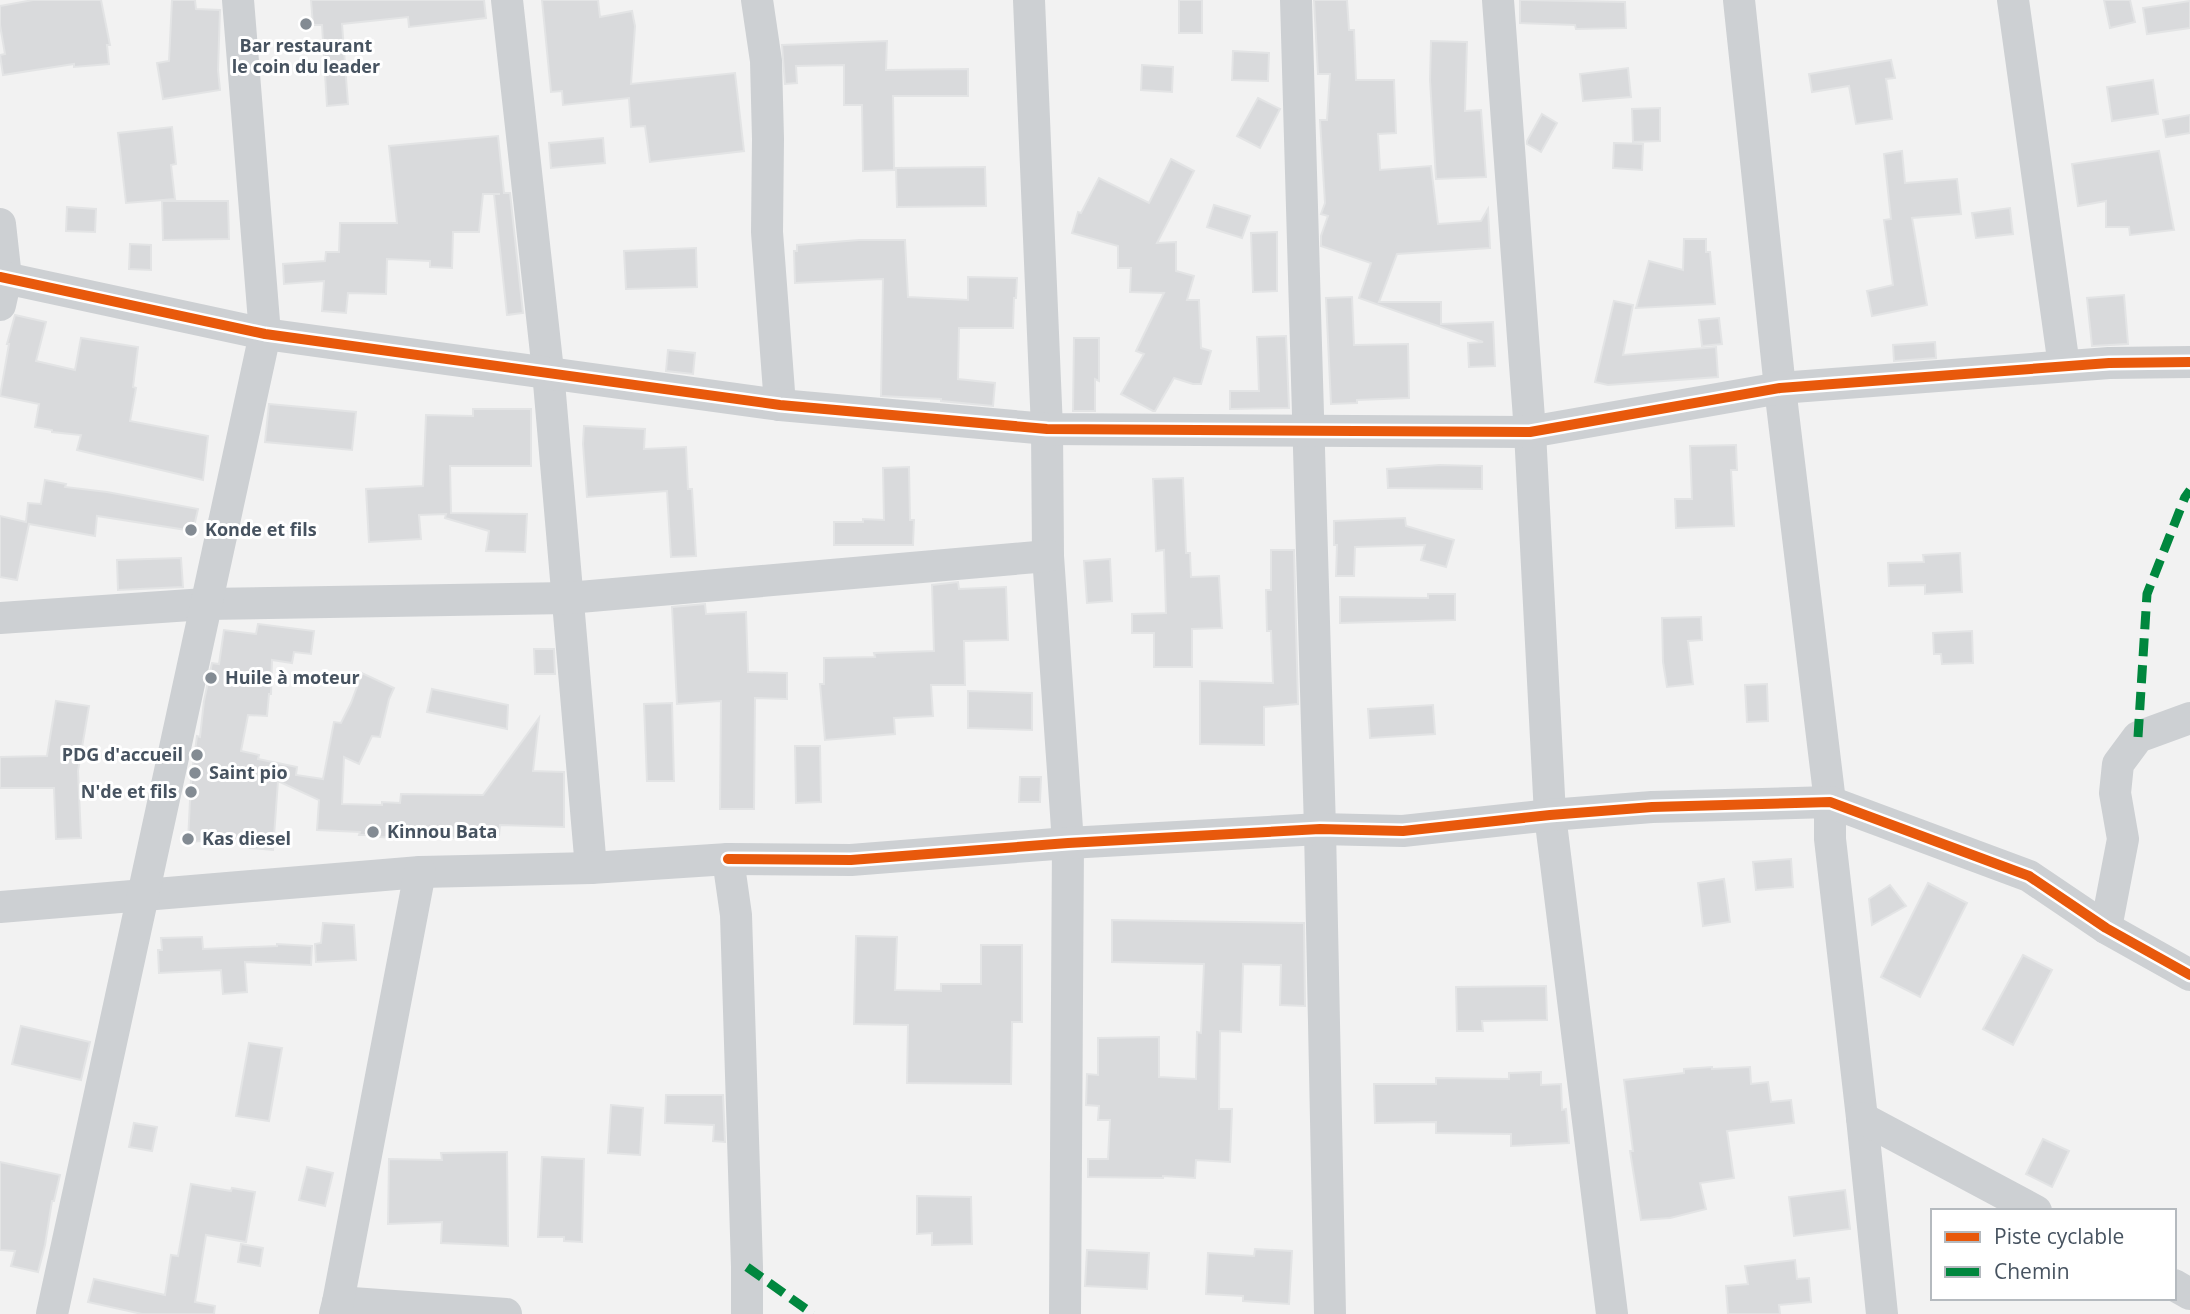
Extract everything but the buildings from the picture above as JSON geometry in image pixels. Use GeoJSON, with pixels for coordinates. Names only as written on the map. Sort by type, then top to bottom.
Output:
{"type":"FeatureCollection","features":[{"type":"Feature","properties":{"kind":"street"},"geometry":{"type":"LineString","coordinates":[[52,1314],[265,334],[238,0]]}},
{"type":"Feature","properties":{"kind":"street"},"geometry":{"type":"LineString","coordinates":[[507,0],[548,372],[591,868]]}},
{"type":"Feature","properties":{"kind":"street"},"geometry":{"type":"LineString","coordinates":[[757,0],[766,61],[767,232],[780,405]]}},
{"type":"Feature","properties":{"kind":"street"},"geometry":{"type":"LineString","coordinates":[[1029,0],[1047,429],[1048,556],[1068,843],[1065,1314]]}},
{"type":"Feature","properties":{"kind":"street"},"geometry":{"type":"LineString","coordinates":[[1296,0],[1320,829],[1330,1314]]}},
{"type":"Feature","properties":{"kind":"street"},"geometry":{"type":"LineString","coordinates":[[1498,0],[1530,432],[1549,815],[1612,1314]]}},
{"type":"Feature","properties":{"kind":"street"},"geometry":{"type":"LineString","coordinates":[[1739,0],[1780,387],[1830,802],[1830,839],[1882,1314]]}},
{"type":"Feature","properties":{"kind":"street"},"geometry":{"type":"LineString","coordinates":[[2013,0],[2064,366]]}},
{"type":"Feature","properties":{"kind":"street"},"geometry":{"type":"LineString","coordinates":[[0,224],[2,286],[265,334],[780,405],[1047,429],[1530,432],[1780,387],[2064,366],[2190,362]]}},
{"type":"Feature","properties":{"kind":"street"},"geometry":{"type":"LineString","coordinates":[[0,618],[205,604],[568,598],[1048,556]]}},
{"type":"Feature","properties":{"kind":"street"},"geometry":{"type":"LineString","coordinates":[[2106,928],[2123,839],[2115,793],[2118,764],[2138,737],[2190,718]]}},
{"type":"Feature","properties":{"kind":"street"},"geometry":{"type":"LineString","coordinates":[[0,907],[421,872],[591,868],[728,859],[851,860],[1068,843],[1320,829],[1403,831],[1653,807],[1830,802],[2029,876],[2106,928],[2190,975]]}},
{"type":"Feature","properties":{"kind":"street"},"geometry":{"type":"LineString","coordinates":[[728,859],[736,915],[747,1314]]}},
{"type":"Feature","properties":{"kind":"street"},"geometry":{"type":"LineString","coordinates":[[421,872],[336,1308],[506,1314]]}},
{"type":"Feature","properties":{"kind":"street"},"geometry":{"type":"LineString","coordinates":[[1862,1118],[2031,1209]]}},
{"type":"Feature","properties":{"kind":"marked path"},"geometry":{"type":"LineString","coordinates":[[2138,737],[2147,594],[2190,490]]}},
{"type":"Feature","properties":{"kind":"marked path"},"geometry":{"type":"LineString","coordinates":[[747,1267],[813,1314]]}},
{"type":"Feature","properties":{"kind":"cycle path"},"geometry":{"type":"LineString","coordinates":[[0,277],[265,334],[780,405],[1047,429],[1530,432],[1780,388],[2109,363],[2190,362]]}},
{"type":"Feature","properties":{"kind":"cycle path"},"geometry":{"type":"LineString","coordinates":[[728,859],[851,860],[1068,843],[1320,829],[1403,831],[1652,807],[1830,802],[2029,876],[2106,928],[2190,975]]}},
{"type":"Feature","properties":{"kind":"place","name":"Bar restaurant le coin du leader"},"geometry":{"type":"Point","coordinates":[306,24]}},
{"type":"Feature","properties":{"kind":"place","name":"Konde et fils"},"geometry":{"type":"Point","coordinates":[191,530]}},
{"type":"Feature","properties":{"kind":"place","name":"Huile à moteur"},"geometry":{"type":"Point","coordinates":[211,678]}},
{"type":"Feature","properties":{"kind":"place","name":"PDG d'accueil"},"geometry":{"type":"Point","coordinates":[197,755]}},
{"type":"Feature","properties":{"kind":"place","name":"Saint pio"},"geometry":{"type":"Point","coordinates":[195,773]}},
{"type":"Feature","properties":{"kind":"place","name":"N'de et fils"},"geometry":{"type":"Point","coordinates":[191,792]}},
{"type":"Feature","properties":{"kind":"place","name":"Kinnou Bata"},"geometry":{"type":"Point","coordinates":[373,832]}},
{"type":"Feature","properties":{"kind":"place","name":"Kas diesel"},"geometry":{"type":"Point","coordinates":[188,839]}}]}
